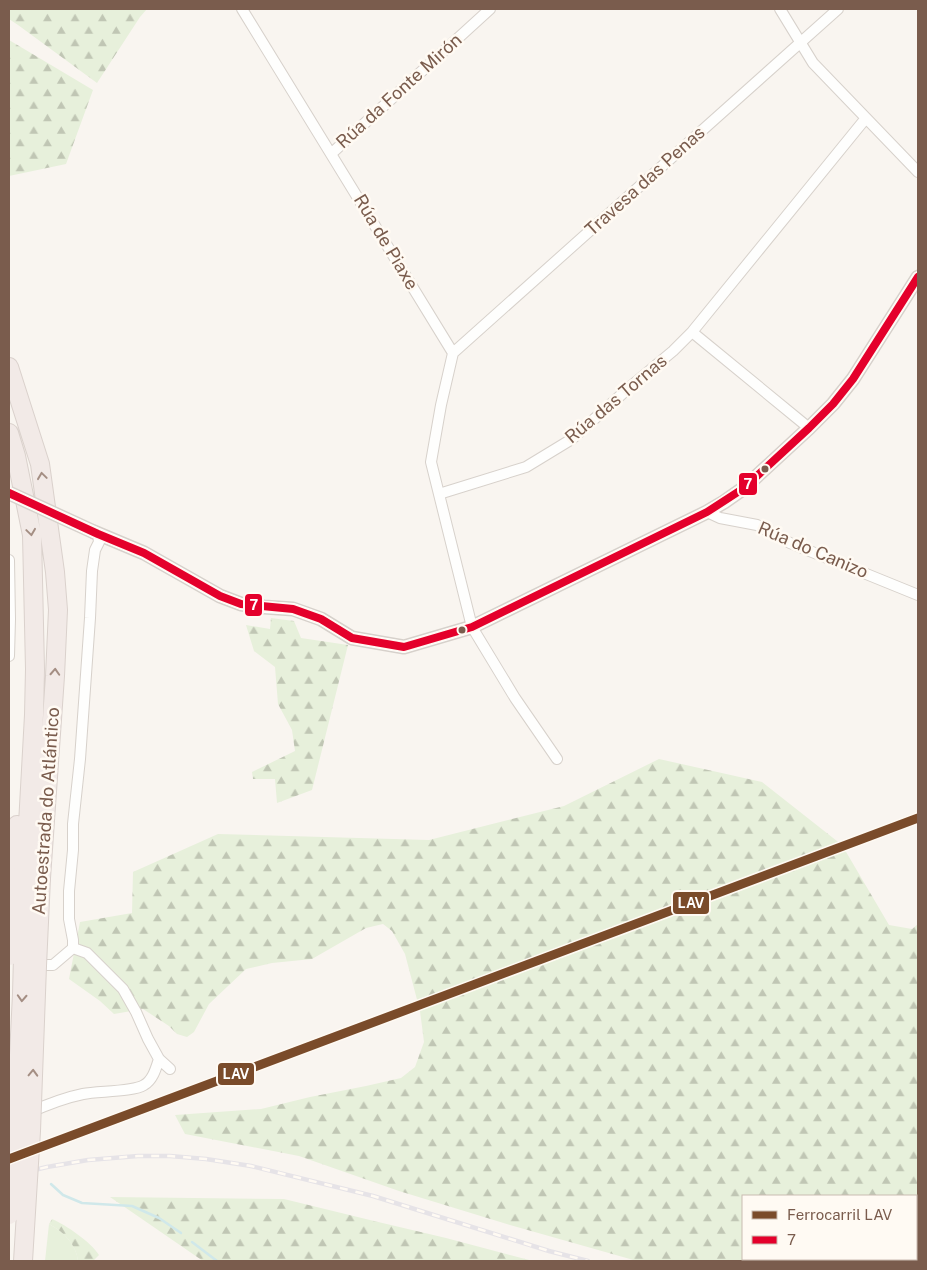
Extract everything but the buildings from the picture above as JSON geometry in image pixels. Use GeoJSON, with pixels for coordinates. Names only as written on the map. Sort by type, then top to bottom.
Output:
{"type":"FeatureCollection","features":[{"type":"Feature","properties":{"kind":"highway","name":"Autoestrada do Atlántico"},"geometry":{"type":"LineString","coordinates":[[9,367],[40,464],[56,581],[58,610],[55,667],[26,878],[36,966],[31,1132],[23,1261]]}},
{"type":"Feature","properties":{"kind":"highway","name":"Autoestrada do Atlántico"},"geometry":{"type":"LineString","coordinates":[[9,433],[16,456],[32,535],[35,669],[22,994],[9,1214]]}},
{"type":"Feature","properties":{"kind":"highway"},"geometry":{"type":"LineString","coordinates":[[9,956],[26,878]]}},
{"type":"Feature","properties":{"kind":"street","name":"Rúa de Piaxe"},"geometry":{"type":"LineString","coordinates":[[242,9],[454,353]]}},
{"type":"Feature","properties":{"kind":"street","name":"Rúa da Fonte Mirón"},"geometry":{"type":"LineString","coordinates":[[332,153],[490,9]]}},
{"type":"Feature","properties":{"kind":"street"},"geometry":{"type":"LineString","coordinates":[[780,9],[813,63],[918,172]]}},
{"type":"Feature","properties":{"kind":"street","name":"Travesa das Penas"},"geometry":{"type":"LineString","coordinates":[[454,353],[838,9]]}},
{"type":"Feature","properties":{"kind":"street","name":"Rúa das Tornas"},"geometry":{"type":"LineString","coordinates":[[439,494],[526,467],[572,440],[692,332],[866,118]]}},
{"type":"Feature","properties":{"kind":"street"},"geometry":{"type":"LineString","coordinates":[[9,493],[144,554],[220,596],[241,604],[264,608],[293,609],[321,619],[352,638],[404,647],[472,627],[707,512],[729,499],[744,488],[833,404],[846,388],[918,278]]}},
{"type":"Feature","properties":{"kind":"street"},"geometry":{"type":"LineString","coordinates":[[692,332],[809,428]]}},
{"type":"Feature","properties":{"kind":"street"},"geometry":{"type":"LineString","coordinates":[[454,353],[441,405],[431,462],[472,627],[556,759]]}},
{"type":"Feature","properties":{"kind":"street","name":"Rúa do Canizo"},"geometry":{"type":"LineString","coordinates":[[707,512],[720,518],[757,525],[790,543],[918,594]]}},
{"type":"Feature","properties":{"kind":"street"},"geometry":{"type":"LineString","coordinates":[[9,952],[29,965],[53,965],[73,948],[69,891],[73,824],[80,759],[92,570],[95,550],[99,542],[96,533]]}},
{"type":"Feature","properties":{"kind":"street"},"geometry":{"type":"LineString","coordinates":[[9,560],[9,656]]}},
{"type":"Feature","properties":{"kind":"street"},"geometry":{"type":"LineString","coordinates":[[73,948],[87,953],[123,989],[159,1059],[170,1069]]}},
{"type":"Feature","properties":{"kind":"street"},"geometry":{"type":"LineString","coordinates":[[9,1214],[14,1212],[22,1125],[26,1114],[54,1101],[84,1093],[144,1086],[151,1079],[159,1059]]}},
{"type":"Feature","properties":{"kind":"green space"},"geometry":{"type":"Polygon","coordinates":[[[9,9],[147,9],[97,83],[9,19],[9,9]]]}},
{"type":"Feature","properties":{"kind":"green space"},"geometry":{"type":"Polygon","coordinates":[[[9,40],[93,90],[66,164],[9,176],[9,40]]]}},
{"type":"Feature","properties":{"kind":"green space"},"geometry":{"type":"Polygon","coordinates":[[[271,618],[294,621],[301,638],[348,645],[312,790],[277,803],[275,779],[253,779],[252,772],[295,751],[292,730],[278,704],[275,667],[254,651],[246,625],[270,629],[271,618]]]}},
{"type":"Feature","properties":{"kind":"green space"},"geometry":{"type":"Polygon","coordinates":[[[659,759],[762,782],[842,845],[889,925],[912,929],[918,924],[918,1238],[917,1195],[742,1195],[742,1260],[860,1260],[637,1261],[399,1191],[299,1156],[185,1134],[175,1115],[261,1109],[401,1078],[415,1067],[424,1042],[420,1011],[405,954],[392,931],[383,924],[366,928],[312,959],[272,963],[246,969],[209,1004],[194,1032],[187,1037],[177,1034],[169,1026],[143,1009],[114,1014],[100,1001],[69,979],[80,922],[132,913],[133,872],[218,834],[429,840],[564,806],[659,759]]]}},
{"type":"Feature","properties":{"kind":"green space"},"geometry":{"type":"Polygon","coordinates":[[[110,1197],[284,1199],[533,1261],[203,1261],[110,1197]]]}},
{"type":"Feature","properties":{"kind":"green space"},"geometry":{"type":"Polygon","coordinates":[[[52,1219],[78,1234],[99,1255],[93,1261],[78,1261],[72,1244],[60,1231],[49,1224],[52,1219]]]}},
{"type":"Feature","properties":{"kind":"green space"},"geometry":{"type":"Polygon","coordinates":[[[49,1224],[60,1231],[72,1244],[78,1261],[45,1261],[49,1224]]]}},
{"type":"Feature","properties":{"kind":"waterway"},"geometry":{"type":"LineString","coordinates":[[51,1184],[63,1195],[82,1203],[132,1206],[159,1218],[181,1233]]}},
{"type":"Feature","properties":{"kind":"waterway"},"geometry":{"type":"LineString","coordinates":[[192,1242],[217,1261]]}},
{"type":"Feature","properties":{"kind":"railway"},"geometry":{"type":"LineString","coordinates":[[9,1176],[88,1160],[138,1156],[206,1159],[251,1166],[373,1196],[549,1251],[588,1261]]}},
{"type":"Feature","properties":{"kind":"railway"},"geometry":{"type":"LineString","coordinates":[[884,1261],[888,1260]]}},
{"type":"Feature","properties":{"kind":"rail line","name":"LAV"},"geometry":{"type":"LineString","coordinates":[[9,1159],[918,818]]}},
{"type":"Feature","properties":{"kind":"transit line","name":"7"},"geometry":{"type":"LineString","coordinates":[[9,493],[144,553],[220,596],[241,604],[293,609],[321,619],[352,638],[404,647],[472,627],[707,512],[744,488],[833,404],[853,379],[918,277]]}}]}
